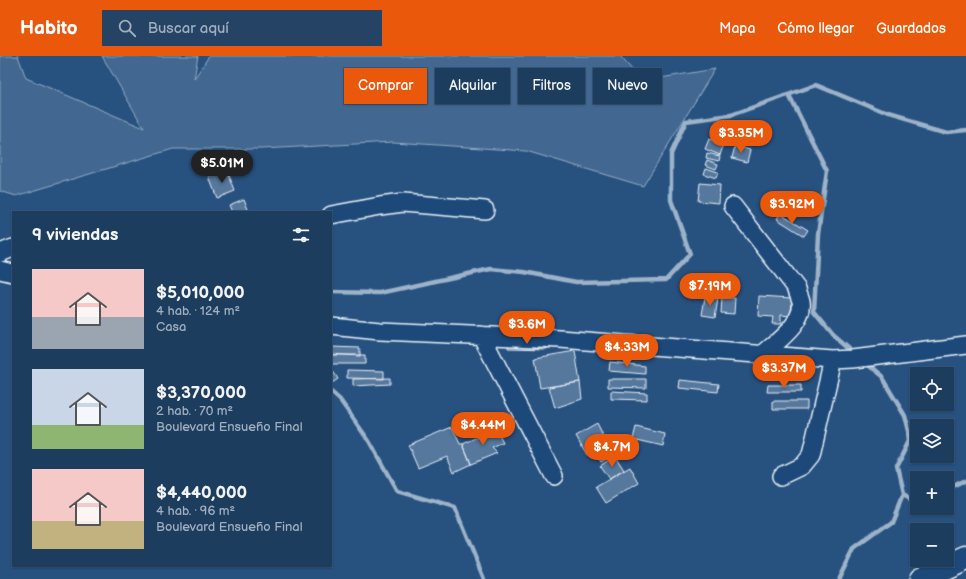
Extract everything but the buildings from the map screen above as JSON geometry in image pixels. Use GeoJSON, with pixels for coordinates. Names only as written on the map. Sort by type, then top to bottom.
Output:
{"type":"FeatureCollection","features":[{"type":"Feature","properties":{"kind":"highway"},"geometry":{"type":"LineString","coordinates":[[920,579],[966,558]]}},
{"type":"Feature","properties":{"kind":"highway"},"geometry":{"type":"LineString","coordinates":[[951,579],[966,572]]}},
{"type":"Feature","properties":{"kind":"street"},"geometry":{"type":"LineString","coordinates":[[332,215],[403,203],[486,210]]}},
{"type":"Feature","properties":{"kind":"street"},"geometry":{"type":"LineString","coordinates":[[733,206],[797,289],[801,302],[799,316],[792,327],[762,355]]}},
{"type":"Feature","properties":{"kind":"street"},"geometry":{"type":"LineString","coordinates":[[0,253],[12,248]]}},
{"type":"Feature","properties":{"kind":"street"},"geometry":{"type":"LineString","coordinates":[[0,270],[12,273]]}},
{"type":"Feature","properties":{"kind":"street"},"geometry":{"type":"LineString","coordinates":[[332,326],[380,331],[560,339],[833,360],[853,360],[966,345]]}},
{"type":"Feature","properties":{"kind":"street"},"geometry":{"type":"LineString","coordinates":[[481,335],[554,476]]}},
{"type":"Feature","properties":{"kind":"street"},"geometry":{"type":"LineString","coordinates":[[781,476],[802,466],[812,455],[833,360]]}},
{"type":"Feature","properties":{"kind":"shaded area"},"geometry":{"type":"Polygon","coordinates":[[[0,56],[18,56],[26,78],[144,128],[102,56],[198,56],[194,79],[209,56],[620,56],[631,68],[593,68],[593,104],[662,104],[662,78],[715,69],[643,186],[526,151],[393,142],[261,149],[173,149],[16,196],[0,191],[0,56]]]}},
{"type":"Feature","properties":{"kind":"waterway"},"geometry":{"type":"LineString","coordinates":[[332,292],[380,293],[491,269],[524,272],[576,282],[666,280],[690,254],[671,200],[671,154],[686,121],[731,115],[816,85],[888,115],[946,132],[966,130]]}},
{"type":"Feature","properties":{"kind":"waterway"},"geometry":{"type":"LineString","coordinates":[[789,95],[827,171],[818,234],[814,312],[833,335],[855,354]]}},
{"type":"Feature","properties":{"kind":"waterway"},"geometry":{"type":"LineString","coordinates":[[865,363],[882,377],[905,415],[911,439],[896,469],[902,495],[910,499]]}},
{"type":"Feature","properties":{"kind":"waterway"},"geometry":{"type":"LineString","coordinates":[[332,393],[340,400],[369,441],[397,491],[455,508],[484,579]]}},
{"type":"Feature","properties":{"kind":"waterway"},"geometry":{"type":"LineString","coordinates":[[954,487],[966,481]]}},
{"type":"Feature","properties":{"kind":"waterway"},"geometry":{"type":"LineString","coordinates":[[839,579],[854,549],[891,522],[902,495]]}}]}
